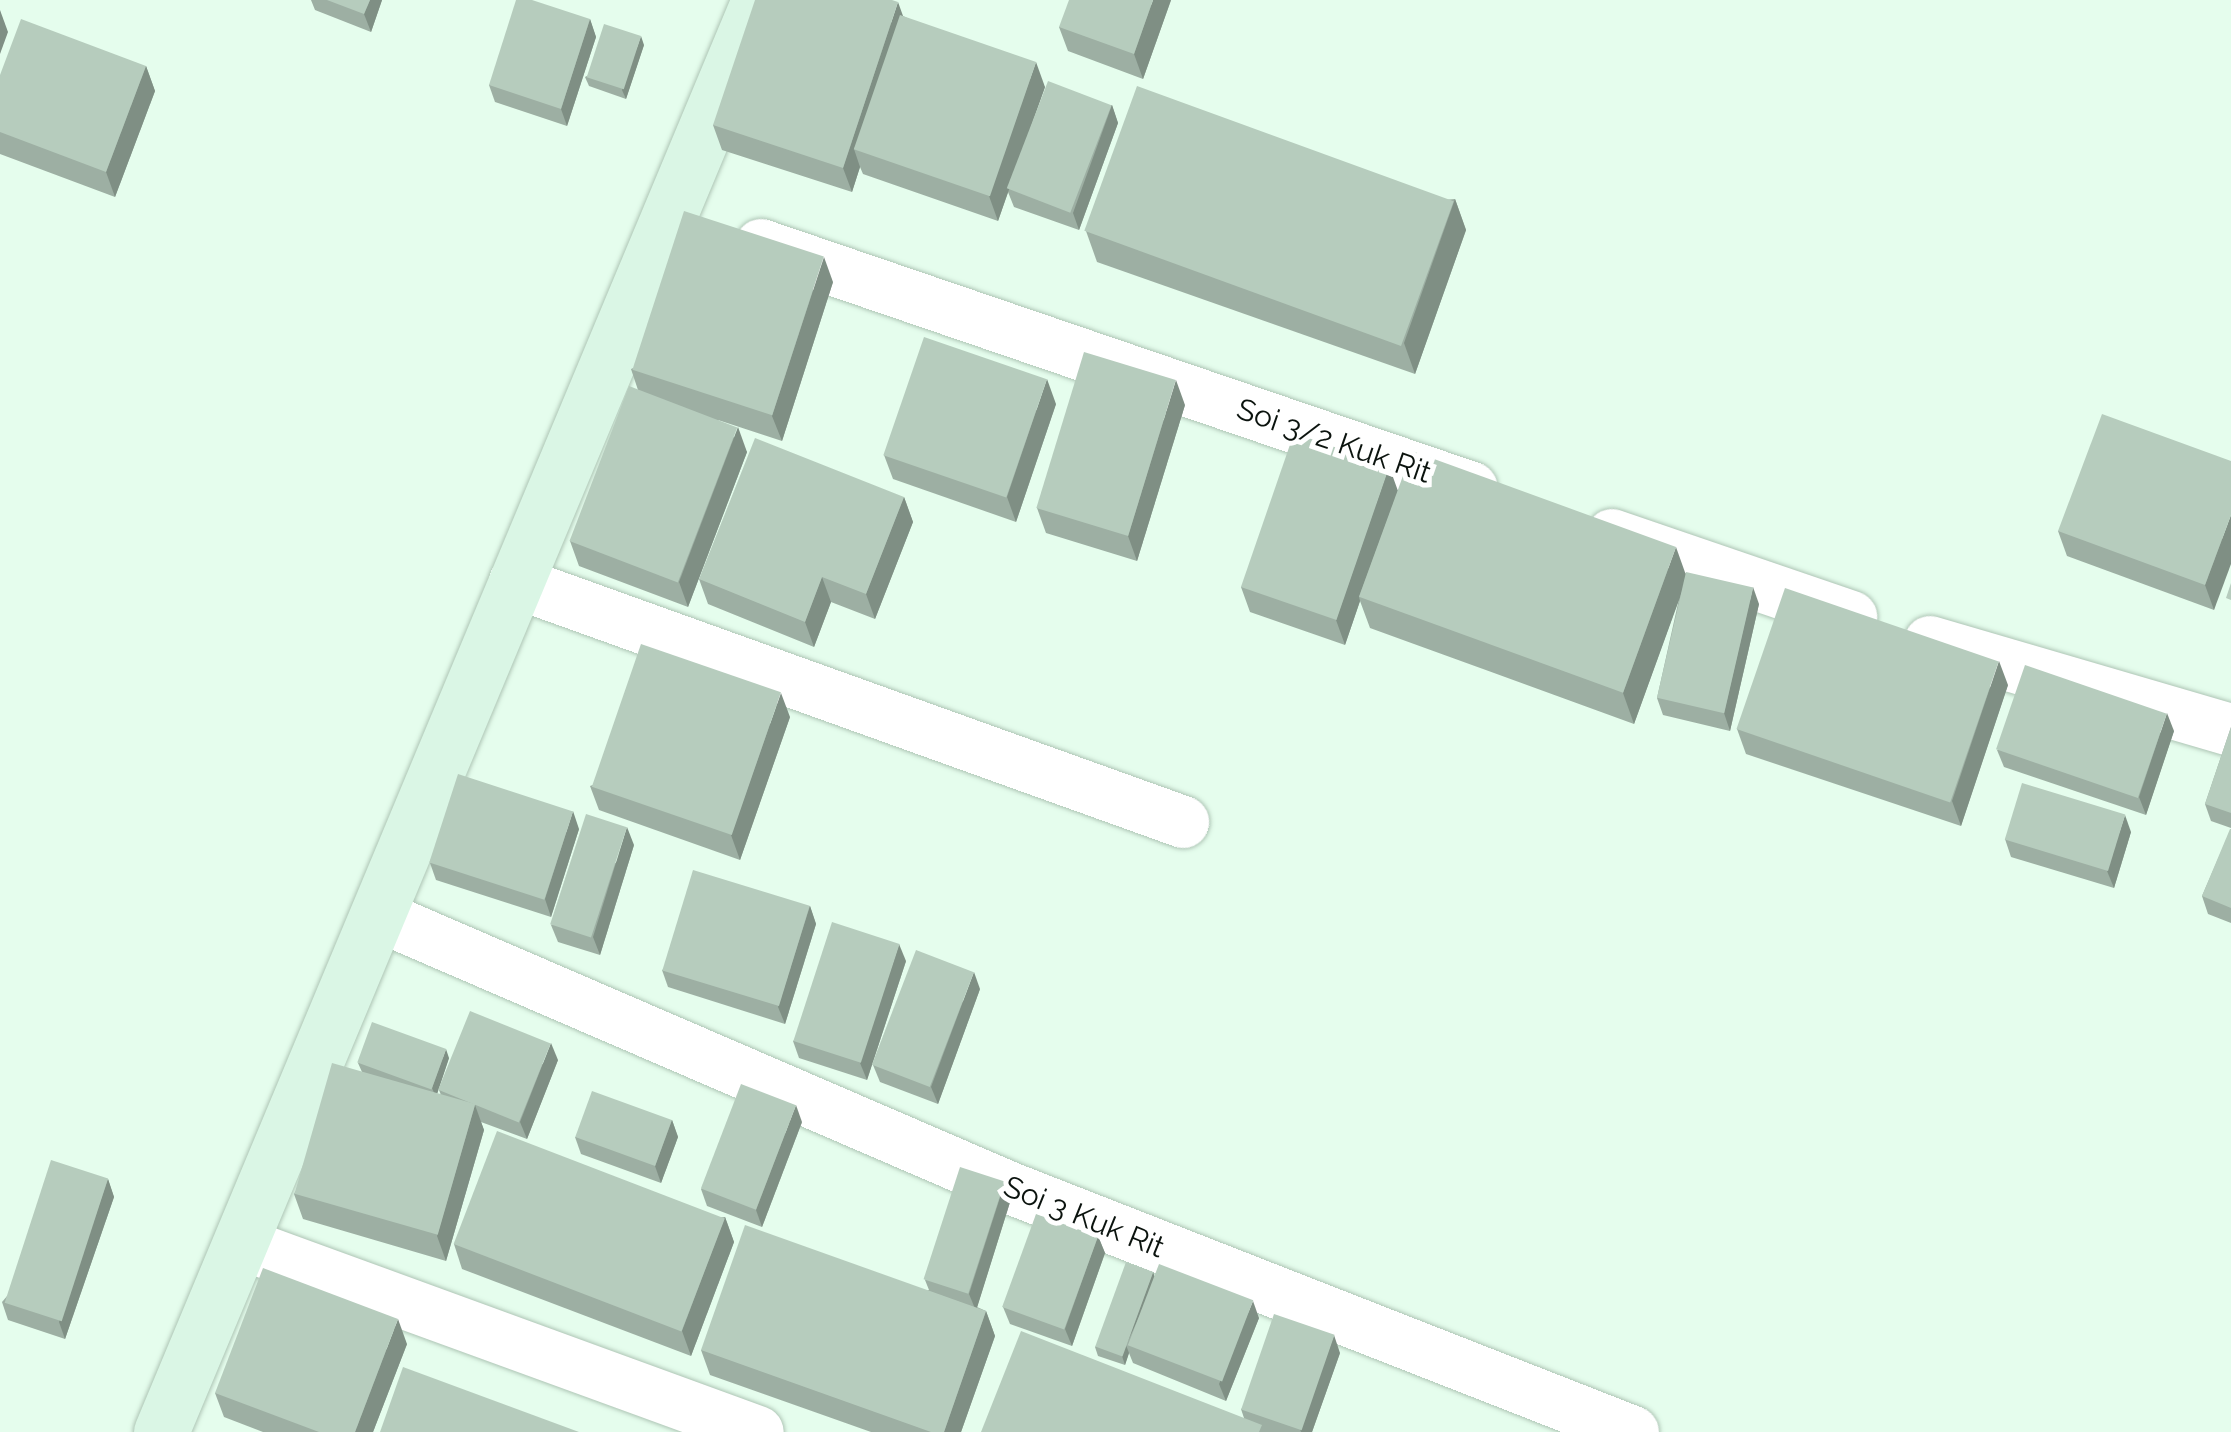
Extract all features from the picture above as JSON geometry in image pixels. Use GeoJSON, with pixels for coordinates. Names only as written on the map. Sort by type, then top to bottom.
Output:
{"type":"FeatureCollection","features":[{"type":"Feature","properties":{"kind":"street"},"geometry":{"type":"LineString","coordinates":[[161,1432],[759,0]]}},
{"type":"Feature","properties":{"kind":"street","name":"Soi 3/2 Kuk Rit"},"geometry":{"type":"LineString","coordinates":[[670,214],[1902,634],[2231,730]]}},
{"type":"Feature","properties":{"kind":"street"},"geometry":{"type":"LineString","coordinates":[[516,582],[1183,822]]}},
{"type":"Feature","properties":{"kind":"street","name":"Soi 3 Kuk Rit"},"geometry":{"type":"LineString","coordinates":[[377,915],[1010,1188],[1632,1432]]}},
{"type":"Feature","properties":{"kind":"street"},"geometry":{"type":"LineString","coordinates":[[240,1243],[758,1432]]}},
{"type":"Feature","properties":{"kind":"building"},"geometry":{"type":"Polygon","coordinates":[[[327,0],[370,0],[364,14],[327,0]]]}},
{"type":"Feature","properties":{"kind":"building"},"geometry":{"type":"Polygon","coordinates":[[[516,0],[532,0],[590,19],[561,109],[489,85],[516,0]]]}},
{"type":"Feature","properties":{"kind":"building"},"geometry":{"type":"Polygon","coordinates":[[[755,0],[898,2],[843,168],[713,125],[755,0]]]}},
{"type":"Feature","properties":{"kind":"building"},"geometry":{"type":"Polygon","coordinates":[[[1069,0],[1153,0],[1134,54],[1059,27],[1069,0]]]}},
{"type":"Feature","properties":{"kind":"building"},"geometry":{"type":"Polygon","coordinates":[[[900,15],[1036,62],[990,196],[854,149],[900,15]]]}},
{"type":"Feature","properties":{"kind":"building"},"geometry":{"type":"Polygon","coordinates":[[[21,19],[146,66],[106,172],[0,132],[0,75],[21,19]]]}},
{"type":"Feature","properties":{"kind":"building"},"geometry":{"type":"Polygon","coordinates":[[[604,24],[641,36],[624,89],[587,77],[604,24]]]}},
{"type":"Feature","properties":{"kind":"building"},"geometry":{"type":"Polygon","coordinates":[[[1048,81],[1111,105],[1070,213],[1007,188],[1048,81]]]}},
{"type":"Feature","properties":{"kind":"building"},"geometry":{"type":"Polygon","coordinates":[[[1137,86],[1454,201],[1401,346],[1084,231],[1137,86]]]}},
{"type":"Feature","properties":{"kind":"building"},"geometry":{"type":"Polygon","coordinates":[[[684,211],[824,256],[772,415],[632,370],[684,211]]]}},
{"type":"Feature","properties":{"kind":"building"},"geometry":{"type":"Polygon","coordinates":[[[924,337],[1047,379],[1006,498],[883,455],[924,337]]]}},
{"type":"Feature","properties":{"kind":"building"},"geometry":{"type":"Polygon","coordinates":[[[1084,352],[1176,380],[1128,536],[1036,508],[1084,352]]]}},
{"type":"Feature","properties":{"kind":"building"},"geometry":{"type":"Polygon","coordinates":[[[629,386],[737,428],[678,583],[570,541],[629,386]]]}},
{"type":"Feature","properties":{"kind":"building"},"geometry":{"type":"Polygon","coordinates":[[[2102,414],[2231,461],[2231,515],[2205,585],[2058,531],[2102,414]]]}},
{"type":"Feature","properties":{"kind":"building"},"geometry":{"type":"Polygon","coordinates":[[[1294,433],[1389,466],[1336,620],[1241,587],[1294,433]]]}},
{"type":"Feature","properties":{"kind":"building"},"geometry":{"type":"Polygon","coordinates":[[[755,438],[904,497],[866,594],[822,577],[805,622],[699,579],[755,438]]]}},
{"type":"Feature","properties":{"kind":"building"},"geometry":{"type":"Polygon","coordinates":[[[1412,451],[1676,547],[1623,693],[1359,597],[1412,451]]]}},
{"type":"Feature","properties":{"kind":"building"},"geometry":{"type":"Polygon","coordinates":[[[1686,572],[1753,588],[1724,713],[1657,698],[1686,572]]]}},
{"type":"Feature","properties":{"kind":"building"},"geometry":{"type":"Polygon","coordinates":[[[1785,588],[1999,662],[1950,802],[1736,729],[1785,588]]]}},
{"type":"Feature","properties":{"kind":"building"},"geometry":{"type":"Polygon","coordinates":[[[641,644],[781,692],[732,835],[592,787],[641,644]]]}},
{"type":"Feature","properties":{"kind":"building"},"geometry":{"type":"Polygon","coordinates":[[[2025,665],[2167,714],[2138,798],[1996,749],[2025,665]]]}},
{"type":"Feature","properties":{"kind":"building"},"geometry":{"type":"Polygon","coordinates":[[[2231,727],[2231,813],[2205,804],[2231,727]]]}},
{"type":"Feature","properties":{"kind":"building"},"geometry":{"type":"Polygon","coordinates":[[[458,774],[573,811],[544,900],[429,862],[458,774]]]}},
{"type":"Feature","properties":{"kind":"building"},"geometry":{"type":"Polygon","coordinates":[[[2022,783],[2125,815],[2108,871],[2005,839],[2022,783]]]}},
{"type":"Feature","properties":{"kind":"building"},"geometry":{"type":"Polygon","coordinates":[[[586,814],[627,827],[591,938],[550,924],[586,814]]]}},
{"type":"Feature","properties":{"kind":"building"},"geometry":{"type":"Polygon","coordinates":[[[2231,829],[2231,908],[2202,896],[2231,829]]]}},
{"type":"Feature","properties":{"kind":"building"},"geometry":{"type":"Polygon","coordinates":[[[693,870],[810,906],[779,1006],[662,970],[693,870]]]}},
{"type":"Feature","properties":{"kind":"building"},"geometry":{"type":"Polygon","coordinates":[[[832,922],[900,944],[861,1063],[793,1041],[832,922]]]}},
{"type":"Feature","properties":{"kind":"building"},"geometry":{"type":"Polygon","coordinates":[[[916,950],[974,972],[930,1087],[872,1065],[916,950]]]}},
{"type":"Feature","properties":{"kind":"building"},"geometry":{"type":"Polygon","coordinates":[[[470,1011],[551,1044],[519,1122],[438,1090],[470,1011]]]}},
{"type":"Feature","properties":{"kind":"building"},"geometry":{"type":"Polygon","coordinates":[[[372,1022],[446,1049],[432,1089],[357,1062],[372,1022]]]}},
{"type":"Feature","properties":{"kind":"building"},"geometry":{"type":"Polygon","coordinates":[[[332,1063],[475,1104],[438,1235],[295,1194],[332,1063]]]}},
{"type":"Feature","properties":{"kind":"building"},"geometry":{"type":"Polygon","coordinates":[[[741,1084],[796,1105],[756,1210],[701,1189],[741,1084]]]}},
{"type":"Feature","properties":{"kind":"building"},"geometry":{"type":"Polygon","coordinates":[[[592,1091],[672,1120],[655,1166],[575,1137],[592,1091]]]}},
{"type":"Feature","properties":{"kind":"building"},"geometry":{"type":"Polygon","coordinates":[[[497,1131],[725,1218],[681,1331],[454,1244],[497,1131]]]}},
{"type":"Feature","properties":{"kind":"building"},"geometry":{"type":"Polygon","coordinates":[[[51,1160],[108,1179],[62,1321],[5,1303],[51,1160]]]}},
{"type":"Feature","properties":{"kind":"building"},"geometry":{"type":"Polygon","coordinates":[[[960,1167],[1005,1182],[968,1294],[924,1279],[960,1167]]]}},
{"type":"Feature","properties":{"kind":"building"},"geometry":{"type":"Polygon","coordinates":[[[1036,1214],[1098,1237],[1064,1330],[1002,1307],[1036,1214]]]}},
{"type":"Feature","properties":{"kind":"building"},"geometry":{"type":"Polygon","coordinates":[[[745,1225],[986,1311],[944,1432],[931,1432],[701,1350],[745,1225]]]}},
{"type":"Feature","properties":{"kind":"building"},"geometry":{"type":"Polygon","coordinates":[[[1126,1262],[1153,1272],[1122,1356],[1095,1347],[1126,1262]]]}},
{"type":"Feature","properties":{"kind":"building"},"geometry":{"type":"Polygon","coordinates":[[[1159,1264],[1253,1300],[1222,1381],[1128,1345],[1159,1264]]]}},
{"type":"Feature","properties":{"kind":"building"},"geometry":{"type":"Polygon","coordinates":[[[263,1268],[398,1319],[355,1432],[319,1432],[215,1393],[263,1268]]]}},
{"type":"Feature","properties":{"kind":"building"},"geometry":{"type":"Polygon","coordinates":[[[1274,1314],[1335,1335],[1302,1430],[1241,1409],[1274,1314]]]}},
{"type":"Feature","properties":{"kind":"building"},"geometry":{"type":"Polygon","coordinates":[[[1021,1331],[1262,1425],[1259,1432],[981,1432],[1021,1331]]]}},
{"type":"Feature","properties":{"kind":"building"},"geometry":{"type":"Polygon","coordinates":[[[403,1367],[579,1432],[380,1432],[403,1367]]]}}]}
